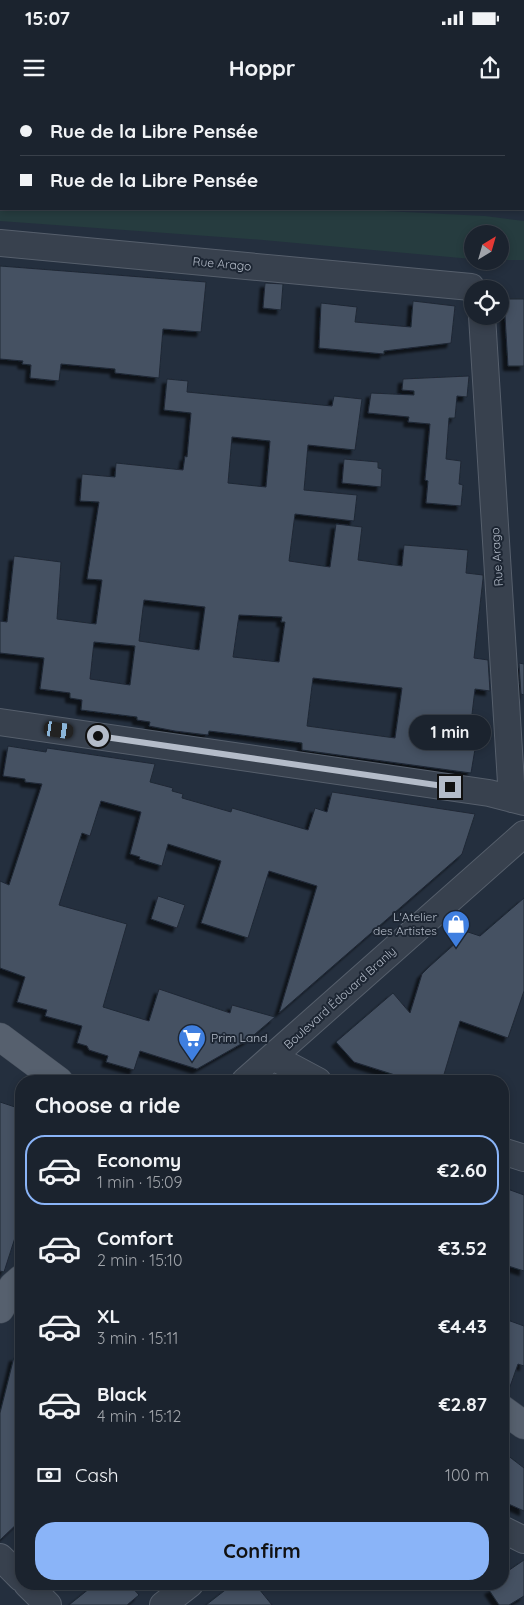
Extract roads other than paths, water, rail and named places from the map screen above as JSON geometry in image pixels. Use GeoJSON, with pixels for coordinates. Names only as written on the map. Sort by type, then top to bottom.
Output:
{"type":"FeatureCollection","features":[{"type":"Feature","properties":{"kind":"main road"},"geometry":{"type":"LineString","coordinates":[[0,1037],[50,1075]]}},
{"type":"Feature","properties":{"kind":"main road"},"geometry":{"type":"LineString","coordinates":[[509,1414],[524,1425]]}},
{"type":"Feature","properties":{"kind":"street","name":"Rue Arago"},"geometry":{"type":"LineString","coordinates":[[0,243],[464,286]]}},
{"type":"Feature","properties":{"kind":"street","name":"Rue Arago"},"geometry":{"type":"LineString","coordinates":[[483,325],[518,800]]}},
{"type":"Feature","properties":{"kind":"street"},"geometry":{"type":"LineString","coordinates":[[0,722],[489,793],[518,800]]}},
{"type":"Feature","properties":{"kind":"street","name":"Boulevard Édouard Branly"},"geometry":{"type":"LineString","coordinates":[[252,1075],[524,834]]}},
{"type":"Feature","properties":{"kind":"street"},"geometry":{"type":"LineString","coordinates":[[273,1058],[306,1075]]}},
{"type":"Feature","properties":{"kind":"street"},"geometry":{"type":"LineString","coordinates":[[509,1153],[524,1158]]}},
{"type":"Feature","properties":{"kind":"street"},"geometry":{"type":"LineString","coordinates":[[509,1532],[524,1540]]}},
{"type":"Feature","properties":{"kind":"street"},"geometry":{"type":"LineString","coordinates":[[0,1557],[15,1572]]}},
{"type":"Feature","properties":{"kind":"street"},"geometry":{"type":"LineString","coordinates":[[33,1590],[48,1605]]}},
{"type":"Feature","properties":{"kind":"street"},"geometry":{"type":"LineString","coordinates":[[163,1605],[182,1590]]}},
{"type":"Feature","properties":{"kind":"place","name":"L'Atelier des Artistes"},"geometry":{"type":"Point","coordinates":[456,948]}},
{"type":"Feature","properties":{"kind":"place","name":"Prim Land"},"geometry":{"type":"Point","coordinates":[192,1062]}}]}
